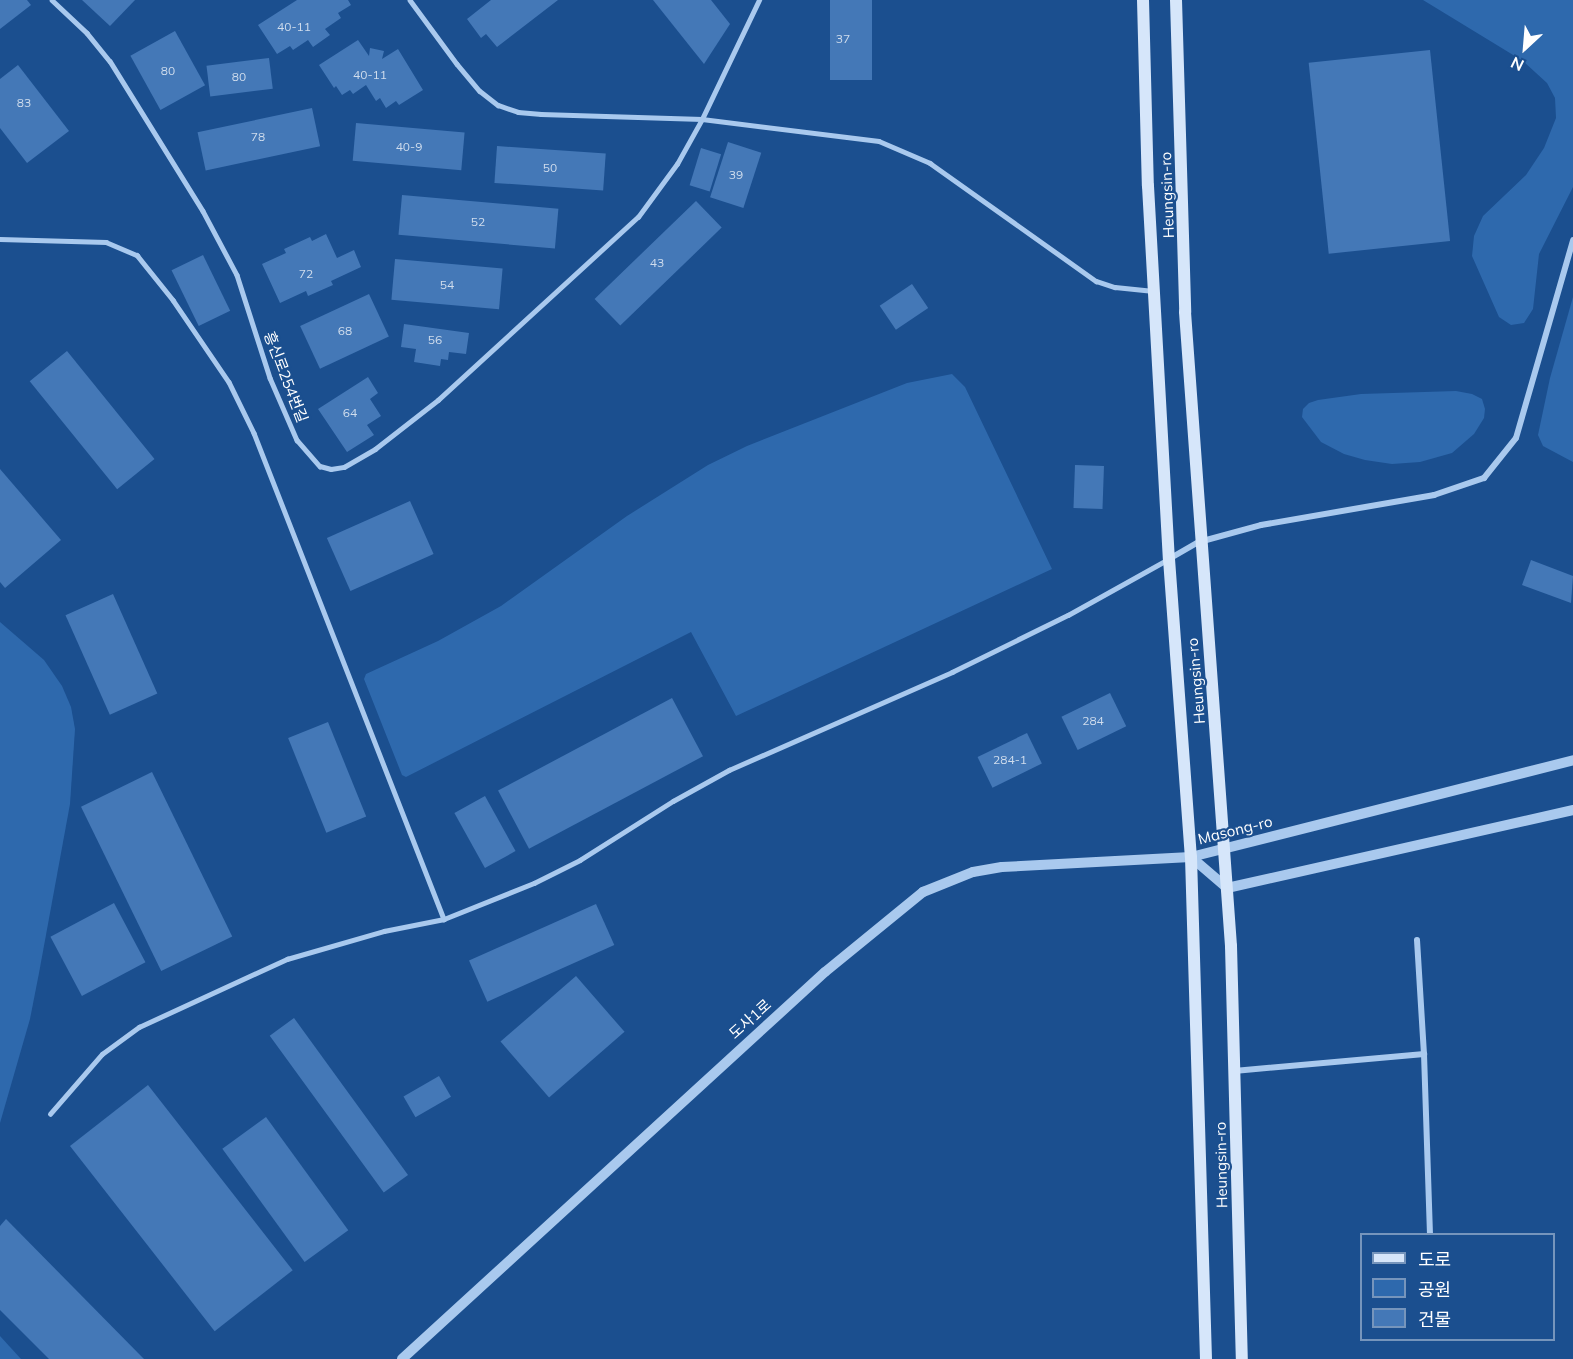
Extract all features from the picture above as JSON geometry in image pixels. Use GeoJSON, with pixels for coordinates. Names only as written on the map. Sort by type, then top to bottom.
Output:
{"type":"FeatureCollection","features":[{"type":"Feature","properties":{"kind":"main road","name":"Heungsin-ro"},"geometry":{"type":"LineString","coordinates":[[1143,0],[1148,186],[1169,559],[1191,857],[1206,1359]]}},
{"type":"Feature","properties":{"kind":"main road","name":"Heungsin-ro"},"geometry":{"type":"LineString","coordinates":[[1176,0],[1185,312],[1199,542],[1227,888],[1242,1359]]}},
{"type":"Feature","properties":{"kind":"street"},"geometry":{"type":"LineString","coordinates":[[1169,559],[1199,542],[1261,525],[1434,495],[1484,478],[1516,438],[1573,240]]}},
{"type":"Feature","properties":{"kind":"street","name":"Masong-ro"},"geometry":{"type":"LineString","coordinates":[[1191,857],[1573,760]]}},
{"type":"Feature","properties":{"kind":"street"},"geometry":{"type":"LineString","coordinates":[[1227,888],[1573,810]]}},
{"type":"Feature","properties":{"kind":"street","name":"Masong-ro"},"geometry":{"type":"LineString","coordinates":[[1191,857],[1227,888]]}},
{"type":"Feature","properties":{"kind":"street","name":"도사1로"},"geometry":{"type":"LineString","coordinates":[[404,1358],[816,980],[923,892],[973,872],[1002,867],[1191,857]]}},
{"type":"Feature","properties":{"kind":"street"},"geometry":{"type":"LineString","coordinates":[[1417,940],[1424,1054],[1430,1233]]}},
{"type":"Feature","properties":{"kind":"street"},"geometry":{"type":"LineString","coordinates":[[1234,1071],[1424,1054]]}},
{"type":"Feature","properties":{"kind":"lane","name":"흥신로254번길"},"geometry":{"type":"LineString","coordinates":[[52,0],[87,33],[110,61],[203,212],[247,301],[270,378],[297,440],[320,466],[331,469],[344,467],[375,449],[429,407],[638,217],[660,189],[702,118],[759,0]]}},
{"type":"Feature","properties":{"kind":"lane"},"geometry":{"type":"LineString","coordinates":[[410,0],[457,64],[480,91],[498,105],[518,112],[541,114],[702,118],[879,141],[906,151],[961,183],[1096,281],[1115,287],[1154,292]]}},
{"type":"Feature","properties":{"kind":"lane"},"geometry":{"type":"LineString","coordinates":[[0,240],[106,242],[131,252],[147,266],[223,372],[254,433],[444,919]]}},
{"type":"Feature","properties":{"kind":"lane"},"geometry":{"type":"LineString","coordinates":[[50,1114],[102,1054],[117,1041],[148,1022],[287,959],[384,931],[444,919],[556,873],[673,801],[729,770],[952,672],[1068,615],[1169,559]]}},
{"type":"Feature","properties":{"kind":"green space"},"geometry":{"type":"Polygon","coordinates":[[[1423,0],[1573,0],[1573,187],[1539,254],[1533,309],[1524,323],[1511,325],[1499,317],[1472,256],[1474,236],[1483,216],[1526,175],[1544,148],[1556,118],[1555,98],[1547,83],[1523,61],[1423,0]]]}},
{"type":"Feature","properties":{"kind":"green space"},"geometry":{"type":"Polygon","coordinates":[[[1573,297],[1573,462],[1543,446],[1538,435],[1550,378],[1573,297]]]}},
{"type":"Feature","properties":{"kind":"green space"},"geometry":{"type":"Polygon","coordinates":[[[952,374],[965,387],[1052,569],[736,716],[691,632],[406,777],[402,775],[364,679],[366,674],[438,641],[501,606],[627,516],[708,465],[747,446],[907,383],[952,374]]]}},
{"type":"Feature","properties":{"kind":"green space"},"geometry":{"type":"Polygon","coordinates":[[[1456,391],[1472,394],[1482,399],[1485,409],[1484,418],[1474,434],[1452,453],[1420,462],[1392,464],[1344,454],[1321,442],[1302,417],[1303,409],[1309,403],[1318,400],[1361,394],[1456,391]]]}},
{"type":"Feature","properties":{"kind":"green space"},"geometry":{"type":"Polygon","coordinates":[[[0,622],[44,660],[62,686],[71,707],[75,729],[70,804],[39,973],[30,1019],[0,1123],[0,622]]]}},
{"type":"Feature","properties":{"kind":"green space"},"geometry":{"type":"Polygon","coordinates":[[[0,1336],[21,1359],[0,1359],[0,1336]]]}},
{"type":"Feature","properties":{"kind":"building"},"geometry":{"type":"Polygon","coordinates":[[[0,0],[27,0],[31,5],[0,29],[0,0]]]}},
{"type":"Feature","properties":{"kind":"building"},"geometry":{"type":"Polygon","coordinates":[[[82,0],[135,0],[110,26],[82,0]]]}},
{"type":"Feature","properties":{"kind":"building"},"geometry":{"type":"Polygon","coordinates":[[[297,0],[348,0],[351,5],[338,13],[341,18],[325,29],[330,35],[313,47],[308,40],[293,50],[290,46],[277,54],[258,25],[297,0]]]}},
{"type":"Feature","properties":{"kind":"building"},"geometry":{"type":"Polygon","coordinates":[[[491,0],[558,0],[497,47],[486,34],[481,38],[467,19],[491,0]]]}},
{"type":"Feature","properties":{"kind":"building"},"geometry":{"type":"Polygon","coordinates":[[[653,0],[711,0],[730,24],[704,64],[653,0]]]}},
{"type":"Feature","properties":{"kind":"building"},"geometry":{"type":"Polygon","coordinates":[[[830,0],[872,0],[872,80],[830,80],[830,0]]]}},
{"type":"Feature","properties":{"kind":"building"},"geometry":{"type":"Polygon","coordinates":[[[175,31],[205,85],[160,110],[130,56],[175,31]]]}},
{"type":"Feature","properties":{"kind":"building"},"geometry":{"type":"Polygon","coordinates":[[[358,40],[369,56],[370,48],[384,51],[382,59],[398,49],[423,90],[399,105],[396,101],[386,108],[380,98],[376,101],[366,85],[353,94],[350,90],[342,95],[336,86],[334,88],[319,65],[358,40]]]}},
{"type":"Feature","properties":{"kind":"building"},"geometry":{"type":"Polygon","coordinates":[[[1430,50],[1450,241],[1329,254],[1309,63],[1430,50]]]}},
{"type":"Feature","properties":{"kind":"building"},"geometry":{"type":"Polygon","coordinates":[[[269,58],[273,89],[210,96],[206,66],[269,58]]]}},
{"type":"Feature","properties":{"kind":"building"},"geometry":{"type":"Polygon","coordinates":[[[18,65],[69,131],[27,163],[0,128],[0,79],[18,65]]]}},
{"type":"Feature","properties":{"kind":"building"},"geometry":{"type":"Polygon","coordinates":[[[312,108],[320,146],[206,170],[198,132],[312,108]]]}},
{"type":"Feature","properties":{"kind":"building"},"geometry":{"type":"Polygon","coordinates":[[[356,123],[465,132],[461,170],[353,161],[356,123]]]}},
{"type":"Feature","properties":{"kind":"building"},"geometry":{"type":"Polygon","coordinates":[[[728,142],[761,153],[743,208],[710,197],[728,142]]]}},
{"type":"Feature","properties":{"kind":"building"},"geometry":{"type":"Polygon","coordinates":[[[497,146],[606,154],[603,191],[494,183],[497,146]]]}},
{"type":"Feature","properties":{"kind":"building"},"geometry":{"type":"Polygon","coordinates":[[[701,148],[721,154],[710,191],[690,185],[701,148]]]}},
{"type":"Feature","properties":{"kind":"building"},"geometry":{"type":"Polygon","coordinates":[[[402,195],[558,209],[555,249],[399,235],[402,195]]]}},
{"type":"Feature","properties":{"kind":"building"},"geometry":{"type":"Polygon","coordinates":[[[696,201],[722,228],[620,326],[595,299],[696,201]]]}},
{"type":"Feature","properties":{"kind":"building"},"geometry":{"type":"Polygon","coordinates":[[[326,234],[337,258],[354,250],[361,267],[331,281],[333,285],[308,296],[306,291],[280,303],[262,264],[286,253],[284,249],[310,237],[312,241],[326,234]]]}},
{"type":"Feature","properties":{"kind":"building"},"geometry":{"type":"Polygon","coordinates":[[[203,255],[230,311],[199,326],[172,270],[203,255]]]}},
{"type":"Feature","properties":{"kind":"building"},"geometry":{"type":"Polygon","coordinates":[[[395,259],[503,268],[499,309],[391,300],[395,259]]]}},
{"type":"Feature","properties":{"kind":"building"},"geometry":{"type":"Polygon","coordinates":[[[912,284],[928,308],[896,330],[880,306],[912,284]]]}},
{"type":"Feature","properties":{"kind":"building"},"geometry":{"type":"Polygon","coordinates":[[[369,294],[389,337],[320,369],[300,326],[369,294]]]}},
{"type":"Feature","properties":{"kind":"building"},"geometry":{"type":"Polygon","coordinates":[[[404,324],[469,333],[466,354],[449,352],[448,360],[441,359],[440,366],[414,362],[416,349],[401,347],[404,324]]]}},
{"type":"Feature","properties":{"kind":"building"},"geometry":{"type":"Polygon","coordinates":[[[67,351],[154,459],[117,489],[30,381],[67,351]]]}},
{"type":"Feature","properties":{"kind":"building"},"geometry":{"type":"Polygon","coordinates":[[[368,377],[378,393],[370,399],[381,416],[367,425],[374,435],[347,452],[318,409],[368,377]]]}},
{"type":"Feature","properties":{"kind":"building"},"geometry":{"type":"Polygon","coordinates":[[[1075,465],[1104,466],[1102,509],[1073,508],[1075,465]]]}},
{"type":"Feature","properties":{"kind":"building"},"geometry":{"type":"Polygon","coordinates":[[[0,469],[61,540],[5,588],[0,582],[0,469]]]}},
{"type":"Feature","properties":{"kind":"building"},"geometry":{"type":"Polygon","coordinates":[[[410,501],[434,554],[350,591],[327,538],[410,501]]]}},
{"type":"Feature","properties":{"kind":"building"},"geometry":{"type":"Polygon","coordinates":[[[1531,560],[1573,576],[1571,603],[1522,585],[1531,560]]]}},
{"type":"Feature","properties":{"kind":"building"},"geometry":{"type":"Polygon","coordinates":[[[113,594],[157,694],[110,715],[65,615],[113,594]]]}},
{"type":"Feature","properties":{"kind":"building"},"geometry":{"type":"Polygon","coordinates":[[[1110,693],[1126,726],[1078,750],[1061,717],[1110,693]]]}},
{"type":"Feature","properties":{"kind":"building"},"geometry":{"type":"Polygon","coordinates":[[[672,698],[703,756],[529,849],[498,790],[672,698]]]}},
{"type":"Feature","properties":{"kind":"building"},"geometry":{"type":"Polygon","coordinates":[[[328,722],[366,817],[326,833],[288,738],[328,722]]]}},
{"type":"Feature","properties":{"kind":"building"},"geometry":{"type":"Polygon","coordinates":[[[1027,733],[1042,764],[992,788],[978,757],[1027,733]]]}},
{"type":"Feature","properties":{"kind":"building"},"geometry":{"type":"Polygon","coordinates":[[[152,772],[232,936],[161,971],[81,807],[152,772]]]}},
{"type":"Feature","properties":{"kind":"building"},"geometry":{"type":"Polygon","coordinates":[[[485,796],[516,851],[485,868],[454,813],[485,796]]]}},
{"type":"Feature","properties":{"kind":"building"},"geometry":{"type":"Polygon","coordinates":[[[114,903],[145,962],[82,996],[50,937],[114,903]]]}},
{"type":"Feature","properties":{"kind":"building"},"geometry":{"type":"Polygon","coordinates":[[[596,904],[614,945],[487,1002],[469,961],[596,904]]]}},
{"type":"Feature","properties":{"kind":"building"},"geometry":{"type":"Polygon","coordinates":[[[576,976],[625,1032],[549,1097],[501,1042],[576,976]]]}},
{"type":"Feature","properties":{"kind":"building"},"geometry":{"type":"Polygon","coordinates":[[[294,1018],[408,1175],[384,1193],[270,1036],[294,1018]]]}},
{"type":"Feature","properties":{"kind":"building"},"geometry":{"type":"Polygon","coordinates":[[[439,1076],[451,1097],[415,1117],[403,1096],[439,1076]]]}},
{"type":"Feature","properties":{"kind":"building"},"geometry":{"type":"Polygon","coordinates":[[[148,1085],[293,1270],[215,1331],[70,1146],[148,1085]]]}},
{"type":"Feature","properties":{"kind":"building"},"geometry":{"type":"Polygon","coordinates":[[[266,1117],[348,1230],[305,1262],[222,1149],[266,1117]]]}},
{"type":"Feature","properties":{"kind":"building"},"geometry":{"type":"Polygon","coordinates":[[[6,1219],[144,1359],[49,1359],[0,1310],[0,1226],[6,1219]]]}}]}
